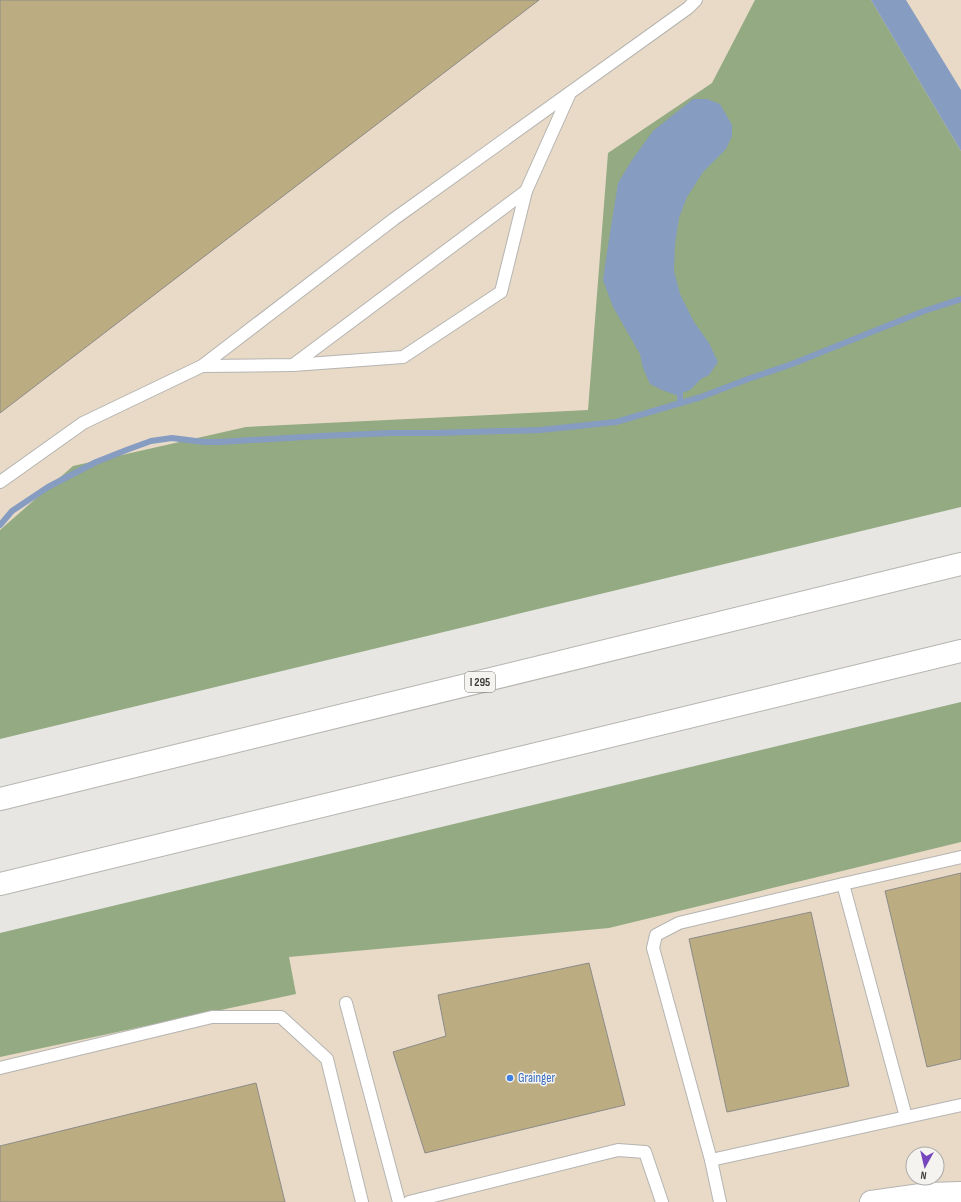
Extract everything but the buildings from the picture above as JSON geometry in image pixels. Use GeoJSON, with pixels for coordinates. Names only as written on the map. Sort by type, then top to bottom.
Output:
{"type":"FeatureCollection","features":[{"type":"Feature","properties":{"kind":"main road","name":"I 295"},"geometry":{"type":"LineString","coordinates":[[0,799],[961,564]]}},
{"type":"Feature","properties":{"kind":"main road"},"geometry":{"type":"LineString","coordinates":[[0,884],[961,651]]}},
{"type":"Feature","properties":{"kind":"main road"},"geometry":{"type":"LineString","coordinates":[[871,1202],[928,1194],[961,1193]]}},
{"type":"Feature","properties":{"kind":"lane"},"geometry":{"type":"LineString","coordinates":[[0,482],[83,423],[202,366],[394,219],[688,8],[696,0]]}},
{"type":"Feature","properties":{"kind":"lane"},"geometry":{"type":"LineString","coordinates":[[202,366],[293,365],[403,357],[502,292],[526,191],[570,92]]}},
{"type":"Feature","properties":{"kind":"lane"},"geometry":{"type":"LineString","coordinates":[[293,365],[526,191]]}},
{"type":"Feature","properties":{"kind":"lane"},"geometry":{"type":"LineString","coordinates":[[720,1202],[711,1160],[653,948],[656,935],[679,923],[961,857]]}},
{"type":"Feature","properties":{"kind":"lane"},"geometry":{"type":"LineString","coordinates":[[843,884],[906,1117]]}},
{"type":"Feature","properties":{"kind":"lane"},"geometry":{"type":"LineString","coordinates":[[346,1003],[399,1202]]}},
{"type":"Feature","properties":{"kind":"lane"},"geometry":{"type":"LineString","coordinates":[[0,1068],[212,1017],[281,1017],[327,1059],[362,1202]]}},
{"type":"Feature","properties":{"kind":"lane"},"geometry":{"type":"LineString","coordinates":[[711,1160],[961,1105]]}},
{"type":"Feature","properties":{"kind":"lane"},"geometry":{"type":"LineString","coordinates":[[409,1202],[618,1150],[645,1152],[662,1202]]}},
{"type":"Feature","properties":{"kind":"shaded area"},"geometry":{"type":"Polygon","coordinates":[[[0,0],[961,0],[961,476],[0,713],[0,0]]]}},
{"type":"Feature","properties":{"kind":"shaded area"},"geometry":{"type":"Polygon","coordinates":[[[961,758],[961,1202],[0,1202],[0,983],[961,758]]]}},
{"type":"Feature","properties":{"kind":"green space"},"geometry":{"type":"Polygon","coordinates":[[[755,0],[871,0],[961,151],[961,507],[0,739],[0,530],[73,466],[246,427],[588,410],[608,153],[712,83],[755,0]]]}},
{"type":"Feature","properties":{"kind":"green space"},"geometry":{"type":"Polygon","coordinates":[[[961,702],[961,842],[609,928],[289,957],[296,994],[0,1057],[0,933],[961,702]]]}},
{"type":"Feature","properties":{"kind":"water"},"geometry":{"type":"Polygon","coordinates":[[[871,0],[906,0],[961,90],[961,151],[871,0]]]}},
{"type":"Feature","properties":{"kind":"water"},"geometry":{"type":"Polygon","coordinates":[[[693,99],[707,99],[720,104],[732,125],[732,136],[726,149],[703,172],[687,197],[679,218],[675,244],[674,271],[680,294],[694,322],[709,343],[718,362],[709,375],[701,379],[690,390],[676,395],[650,384],[643,368],[640,354],[613,307],[603,280],[618,183],[632,160],[653,131],[693,99]]]}},
{"type":"Feature","properties":{"kind":"waterway"},"geometry":{"type":"LineString","coordinates":[[0,525],[12,511],[48,487],[96,462],[151,441],[172,438],[204,442],[219,442],[392,433],[540,430],[616,422],[701,397],[792,364],[924,311],[961,299]]}},
{"type":"Feature","properties":{"kind":"waterway"},"geometry":{"type":"LineString","coordinates":[[680,385],[680,403]]}},
{"type":"Feature","properties":{"kind":"place","name":"Grainger"},"geometry":{"type":"Point","coordinates":[510,1078]}}]}
